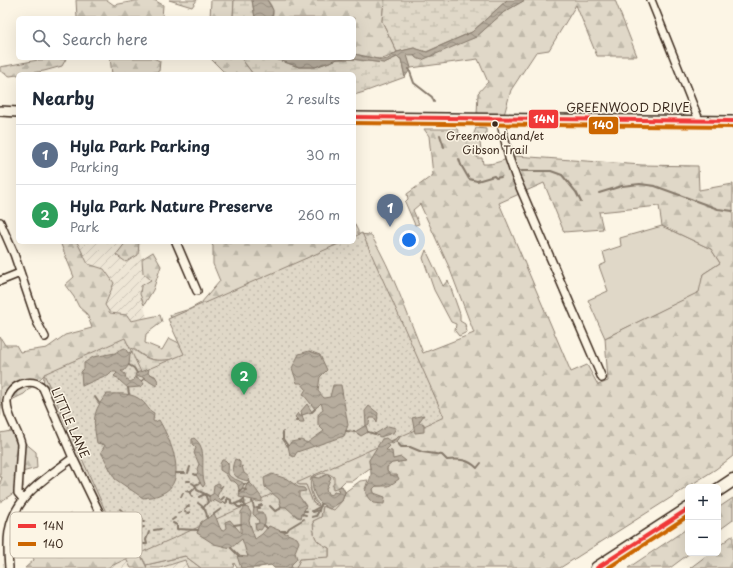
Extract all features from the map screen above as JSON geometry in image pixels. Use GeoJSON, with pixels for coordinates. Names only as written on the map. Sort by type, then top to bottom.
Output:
{"type":"FeatureCollection","features":[{"type":"Feature","properties":{"kind":"highway"},"geometry":{"type":"LineString","coordinates":[[721,488],[733,480]]}},
{"type":"Feature","properties":{"kind":"highway"},"geometry":{"type":"LineString","coordinates":[[596,568],[685,511]]}},
{"type":"Feature","properties":{"kind":"main road"},"geometry":{"type":"LineString","coordinates":[[0,111],[16,112]]}},
{"type":"Feature","properties":{"kind":"main road","name":"GREENWOOD DRIVE"},"geometry":{"type":"LineString","coordinates":[[356,117],[733,121]]}},
{"type":"Feature","properties":{"kind":"street"},"geometry":{"type":"LineString","coordinates":[[651,0],[699,120]]}},
{"type":"Feature","properties":{"kind":"street"},"geometry":{"type":"LineString","coordinates":[[500,119],[509,158],[516,178],[602,378]]}},
{"type":"Feature","properties":{"kind":"street"},"geometry":{"type":"LineString","coordinates":[[0,222],[14,254],[37,322],[45,337]]}},
{"type":"Feature","properties":{"kind":"street"},"geometry":{"type":"LineString","coordinates":[[177,244],[196,291]]}},
{"type":"Feature","properties":{"kind":"street"},"geometry":{"type":"LineString","coordinates":[[0,281],[20,273]]}},
{"type":"Feature","properties":{"kind":"street","name":"LITTLE LANE"},"geometry":{"type":"LineString","coordinates":[[23,499],[18,494],[21,444],[20,437],[8,409],[7,403],[12,390],[26,382],[31,381],[40,384],[43,388],[73,458],[99,512]]}},
{"type":"Feature","properties":{"kind":"street"},"geometry":{"type":"LineString","coordinates":[[16,512],[23,499],[34,487],[73,458]]}},
{"type":"Feature","properties":{"kind":"street"},"geometry":{"type":"LineString","coordinates":[[9,568],[10,527]]}},
{"type":"Feature","properties":{"kind":"shaded area"},"geometry":{"type":"Polygon","coordinates":[[[78,244],[128,244],[138,255],[139,245],[143,273],[151,280],[141,286],[140,294],[147,317],[131,321],[127,315],[110,313],[105,305],[104,269],[88,264],[78,244]]]}},
{"type":"Feature","properties":{"kind":"shaded area"},"geometry":{"type":"Polygon","coordinates":[[[127,559],[131,568],[107,568],[127,559]]]}},
{"type":"Feature","properties":{"kind":"shaded area"},"geometry":{"type":"Polygon","coordinates":[[[185,560],[188,568],[160,568],[185,560]]]}},
{"type":"Feature","properties":{"kind":"green space"},"geometry":{"type":"Polygon","coordinates":[[[76,0],[107,0],[114,5],[140,0],[154,0],[163,5],[162,16],[77,16],[76,0]]]}},
{"type":"Feature","properties":{"kind":"green space"},"geometry":{"type":"Polygon","coordinates":[[[169,0],[197,0],[192,7],[169,0]]]}},
{"type":"Feature","properties":{"kind":"green space"},"geometry":{"type":"Polygon","coordinates":[[[211,0],[234,0],[233,16],[210,16],[211,0]]]}},
{"type":"Feature","properties":{"kind":"green space"},"geometry":{"type":"Polygon","coordinates":[[[234,0],[252,0],[255,16],[233,16],[234,0]]]}},
{"type":"Feature","properties":{"kind":"green space"},"geometry":{"type":"Polygon","coordinates":[[[267,0],[384,0],[382,21],[397,52],[391,56],[381,59],[356,54],[356,16],[273,16],[271,6],[267,0]]]}},
{"type":"Feature","properties":{"kind":"green space"},"geometry":{"type":"Polygon","coordinates":[[[384,0],[507,0],[472,32],[426,52],[414,48],[397,52],[382,21],[384,0]]]}},
{"type":"Feature","properties":{"kind":"green space"},"geometry":{"type":"Polygon","coordinates":[[[525,0],[615,0],[637,56],[597,56],[576,5],[549,50],[536,52],[511,90],[504,115],[477,114],[478,93],[488,82],[478,59],[411,68],[406,55],[414,55],[416,58],[476,37],[504,12],[525,0]]]}},
{"type":"Feature","properties":{"kind":"green space"},"geometry":{"type":"Polygon","coordinates":[[[397,57],[401,59],[405,77],[356,94],[356,72],[252,72],[242,60],[279,60],[299,67],[315,67],[335,60],[356,60],[384,63],[397,57]]]}},
{"type":"Feature","properties":{"kind":"green space"},"geometry":{"type":"Polygon","coordinates":[[[38,60],[65,60],[62,66],[37,72],[16,72],[16,75],[10,76],[0,71],[0,67],[38,60]]]}},
{"type":"Feature","properties":{"kind":"green space"},"geometry":{"type":"Polygon","coordinates":[[[110,60],[160,61],[159,71],[112,72],[110,60]]]}},
{"type":"Feature","properties":{"kind":"green space"},"geometry":{"type":"Polygon","coordinates":[[[212,60],[242,60],[252,72],[224,72],[212,60]]]}},
{"type":"Feature","properties":{"kind":"green space"},"geometry":{"type":"Polygon","coordinates":[[[476,128],[486,129],[486,136],[480,142],[481,151],[477,158],[482,158],[483,164],[496,163],[516,156],[642,165],[698,166],[699,190],[733,184],[733,456],[692,484],[685,484],[685,489],[560,568],[296,568],[300,559],[329,556],[329,548],[318,541],[314,531],[313,521],[321,517],[323,506],[330,509],[342,501],[345,492],[360,481],[368,480],[365,489],[374,493],[373,489],[376,486],[389,485],[390,475],[387,471],[387,467],[392,463],[405,461],[393,459],[386,451],[386,444],[393,444],[400,436],[391,442],[387,438],[369,460],[370,468],[352,481],[345,481],[339,487],[334,489],[332,486],[310,488],[314,501],[319,505],[318,506],[313,503],[306,485],[300,485],[293,482],[176,359],[153,360],[144,356],[133,348],[129,512],[99,512],[43,388],[44,375],[24,394],[1,405],[0,416],[0,337],[5,345],[16,345],[20,352],[47,348],[65,335],[92,328],[87,314],[79,307],[65,285],[74,277],[61,244],[78,244],[88,264],[104,269],[114,283],[105,305],[110,313],[127,315],[131,321],[160,315],[162,322],[146,334],[145,343],[162,350],[169,338],[179,343],[170,315],[190,309],[201,303],[220,281],[213,264],[213,246],[212,244],[356,244],[356,227],[358,234],[371,235],[379,249],[399,293],[423,353],[474,333],[449,267],[420,204],[413,210],[419,224],[415,225],[405,202],[408,199],[407,194],[433,175],[429,136],[424,129],[457,129],[463,140],[472,139],[476,128]],[[544,183],[499,203],[571,372],[587,365],[598,385],[608,381],[605,338],[699,292],[703,274],[720,263],[711,249],[662,226],[659,206],[599,212],[603,229],[564,232],[544,183]]]}},
{"type":"Feature","properties":{"kind":"green space"},"geometry":{"type":"Polygon","coordinates":[[[662,226],[711,249],[720,263],[703,274],[700,292],[605,338],[588,300],[608,291],[599,266],[606,263],[603,252],[621,246],[620,238],[662,226]]]}},
{"type":"Feature","properties":{"kind":"green space"},"geometry":{"type":"Polygon","coordinates":[[[362,233],[444,417],[142,552],[142,512],[106,512],[44,374],[125,338],[141,372],[184,354],[168,319],[338,244],[356,244],[356,236],[362,233]]]}},
{"type":"Feature","properties":{"kind":"green space"},"geometry":{"type":"Polygon","coordinates":[[[124,244],[139,244],[138,255],[126,262],[116,255],[124,244]]]}},
{"type":"Feature","properties":{"kind":"green space"},"geometry":{"type":"Polygon","coordinates":[[[426,250],[443,286],[448,280],[460,314],[460,321],[465,324],[467,332],[459,336],[455,331],[456,324],[451,322],[434,290],[423,258],[426,250]]]}},
{"type":"Feature","properties":{"kind":"green space"},"geometry":{"type":"Polygon","coordinates":[[[153,252],[161,266],[153,290],[144,305],[140,294],[141,286],[151,280],[143,273],[142,259],[153,252]]]}},
{"type":"Feature","properties":{"kind":"green space"},"geometry":{"type":"Polygon","coordinates":[[[123,345],[148,359],[176,359],[293,482],[300,485],[306,485],[313,503],[318,506],[319,505],[312,493],[310,485],[311,478],[320,474],[325,473],[334,477],[334,483],[332,486],[333,489],[342,486],[345,492],[342,501],[334,510],[323,506],[321,517],[313,521],[316,538],[320,543],[329,548],[329,557],[300,559],[296,568],[274,568],[271,565],[259,568],[237,568],[234,563],[233,568],[201,568],[185,556],[146,565],[142,557],[142,512],[128,512],[123,345]]]}},
{"type":"Feature","properties":{"kind":"green space"},"geometry":{"type":"Polygon","coordinates":[[[11,431],[36,452],[37,468],[22,472],[23,487],[0,502],[0,483],[2,477],[0,477],[0,433],[11,431]]]}},
{"type":"Feature","properties":{"kind":"green space"},"geometry":{"type":"Polygon","coordinates":[[[733,498],[733,520],[721,529],[721,520],[721,506],[733,498]]]}},
{"type":"Feature","properties":{"kind":"green space"},"geometry":{"type":"Polygon","coordinates":[[[685,530],[686,556],[670,568],[628,568],[685,530]]]}},
{"type":"Feature","properties":{"kind":"green space"},"geometry":{"type":"Polygon","coordinates":[[[733,535],[733,568],[690,568],[706,556],[721,556],[721,545],[733,535]]]}},
{"type":"Feature","properties":{"kind":"green space"},"geometry":{"type":"Polygon","coordinates":[[[185,556],[201,568],[188,568],[185,560],[160,568],[147,568],[146,565],[185,556]]]}},
{"type":"Feature","properties":{"kind":"green space"},"geometry":{"type":"Polygon","coordinates":[[[33,558],[142,558],[147,568],[131,568],[126,559],[107,568],[25,568],[34,560],[33,558]]]}},
{"type":"Feature","properties":{"kind":"water"},"geometry":{"type":"Polygon","coordinates":[[[252,0],[267,0],[273,10],[272,16],[255,16],[252,0]]]}},
{"type":"Feature","properties":{"kind":"water"},"geometry":{"type":"Polygon","coordinates":[[[507,0],[525,0],[504,12],[476,37],[422,60],[416,58],[414,55],[407,55],[411,68],[405,77],[401,59],[397,57],[384,63],[356,60],[356,54],[382,60],[388,59],[397,52],[414,48],[427,52],[472,32],[507,0]]]}},
{"type":"Feature","properties":{"kind":"water"},"geometry":{"type":"Polygon","coordinates":[[[279,60],[335,60],[315,67],[299,67],[279,60]]]}},
{"type":"Feature","properties":{"kind":"water"},"geometry":{"type":"Polygon","coordinates":[[[125,348],[128,353],[133,351],[130,355],[129,365],[124,371],[121,371],[125,374],[126,379],[130,382],[134,380],[136,373],[149,369],[148,373],[155,376],[158,381],[157,386],[139,376],[136,378],[144,384],[140,387],[128,388],[114,376],[117,373],[116,372],[112,372],[108,376],[102,377],[82,386],[81,372],[84,369],[84,363],[93,357],[115,353],[125,348]]]}},
{"type":"Feature","properties":{"kind":"water"},"geometry":{"type":"Polygon","coordinates":[[[309,351],[320,355],[327,370],[320,377],[318,391],[324,398],[330,397],[333,385],[341,385],[348,425],[344,436],[297,452],[294,457],[290,455],[288,446],[291,442],[301,440],[307,443],[324,431],[318,425],[318,415],[323,409],[321,403],[315,409],[303,394],[306,389],[301,383],[297,383],[292,368],[299,354],[309,351]]]}},
{"type":"Feature","properties":{"kind":"water"},"geometry":{"type":"Polygon","coordinates":[[[107,394],[126,394],[138,398],[154,413],[153,421],[155,422],[159,420],[172,449],[176,470],[174,480],[170,488],[161,494],[143,498],[115,479],[101,452],[105,445],[97,443],[94,422],[96,411],[107,394]]]}},
{"type":"Feature","properties":{"kind":"water"},"geometry":{"type":"Polygon","coordinates":[[[307,404],[312,412],[302,415],[304,422],[300,422],[295,417],[298,413],[302,416],[301,411],[307,404]]]}},
{"type":"Feature","properties":{"kind":"water"},"geometry":{"type":"Polygon","coordinates":[[[369,406],[378,413],[377,423],[375,418],[370,418],[369,424],[366,426],[368,432],[361,436],[355,432],[366,425],[365,411],[369,406]]]}},
{"type":"Feature","properties":{"kind":"water"},"geometry":{"type":"Polygon","coordinates":[[[424,415],[419,422],[424,424],[424,432],[415,433],[412,418],[424,415]]]}},
{"type":"Feature","properties":{"kind":"water"},"geometry":{"type":"Polygon","coordinates":[[[388,426],[396,428],[393,433],[380,437],[375,434],[388,426]]]}},
{"type":"Feature","properties":{"kind":"water"},"geometry":{"type":"Polygon","coordinates":[[[401,435],[395,442],[386,444],[390,446],[386,450],[392,451],[393,459],[401,457],[406,461],[392,463],[387,467],[387,471],[390,475],[397,475],[399,479],[389,486],[376,486],[373,489],[374,493],[385,497],[384,504],[373,503],[366,494],[366,488],[371,474],[369,460],[382,439],[386,438],[391,442],[401,435]]]}},
{"type":"Feature","properties":{"kind":"water"},"geometry":{"type":"Polygon","coordinates":[[[194,438],[199,443],[202,453],[203,478],[205,484],[203,487],[196,475],[199,464],[194,453],[196,448],[192,444],[192,439],[194,438]]]}},
{"type":"Feature","properties":{"kind":"water"},"geometry":{"type":"Polygon","coordinates":[[[235,459],[240,462],[240,468],[242,466],[244,473],[249,477],[248,481],[239,478],[234,474],[233,464],[235,459]]]}},
{"type":"Feature","properties":{"kind":"water"},"geometry":{"type":"Polygon","coordinates":[[[222,460],[225,460],[228,463],[229,475],[244,484],[242,489],[239,490],[238,485],[234,481],[230,481],[226,474],[220,470],[222,460]]]}},
{"type":"Feature","properties":{"kind":"water"},"geometry":{"type":"Polygon","coordinates":[[[272,474],[287,479],[298,487],[304,488],[306,491],[299,492],[299,496],[306,506],[301,518],[297,517],[286,507],[281,507],[279,499],[265,487],[264,478],[272,474]]]}},
{"type":"Feature","properties":{"kind":"water"},"geometry":{"type":"Polygon","coordinates":[[[328,474],[331,477],[326,489],[328,494],[332,495],[334,492],[338,493],[339,490],[337,489],[342,486],[345,492],[342,501],[330,509],[318,500],[312,483],[312,477],[319,478],[328,474]]]}},
{"type":"Feature","properties":{"kind":"water"},"geometry":{"type":"Polygon","coordinates":[[[218,483],[220,484],[220,488],[223,485],[217,496],[223,502],[221,504],[214,500],[211,503],[209,500],[209,496],[213,494],[214,485],[218,483]]]}},
{"type":"Feature","properties":{"kind":"water"},"geometry":{"type":"Polygon","coordinates":[[[250,483],[262,498],[262,502],[239,497],[240,492],[244,492],[247,484],[250,483]]]}},
{"type":"Feature","properties":{"kind":"water"},"geometry":{"type":"Polygon","coordinates":[[[245,507],[248,508],[251,513],[249,521],[255,539],[269,526],[297,538],[299,542],[295,552],[297,559],[292,564],[291,568],[274,568],[271,565],[241,568],[237,556],[248,557],[242,539],[231,548],[214,544],[197,533],[201,522],[214,514],[222,531],[226,528],[225,522],[230,520],[241,533],[241,512],[245,507]]]}},
{"type":"Feature","properties":{"kind":"water"},"geometry":{"type":"Polygon","coordinates":[[[254,508],[257,508],[258,512],[262,512],[265,517],[265,523],[261,530],[256,529],[255,524],[259,523],[258,519],[253,514],[254,508]]]}},
{"type":"Feature","properties":{"kind":"waterway"},"geometry":{"type":"LineString","coordinates":[[409,69],[414,83],[432,97],[434,102]]}},
{"type":"Feature","properties":{"kind":"waterway"},"geometry":{"type":"LineString","coordinates":[[440,135],[444,147]]}},
{"type":"Feature","properties":{"kind":"waterway"},"geometry":{"type":"LineString","coordinates":[[459,159],[469,179],[477,181],[494,176],[496,178],[501,177]]}},
{"type":"Feature","properties":{"kind":"waterway"},"geometry":{"type":"LineString","coordinates":[[521,171],[551,171],[562,175],[576,192],[581,202]]}},
{"type":"Feature","properties":{"kind":"waterway"},"geometry":{"type":"LineString","coordinates":[[599,193],[622,186],[640,184],[655,186],[718,209],[733,211]]}},
{"type":"Feature","properties":{"kind":"waterway"},"geometry":{"type":"LineString","coordinates":[[129,365],[134,368],[137,373]]}},
{"type":"Feature","properties":{"kind":"waterway"},"geometry":{"type":"LineString","coordinates":[[142,381],[145,378]]}},
{"type":"Feature","properties":{"kind":"waterway"},"geometry":{"type":"LineString","coordinates":[[128,388],[129,394]]}},
{"type":"Feature","properties":{"kind":"waterway"},"geometry":{"type":"LineString","coordinates":[[95,397],[99,403]]}},
{"type":"Feature","properties":{"kind":"waterway"},"geometry":{"type":"LineString","coordinates":[[312,412],[315,409]]}},
{"type":"Feature","properties":{"kind":"waterway"},"geometry":{"type":"LineString","coordinates":[[346,431],[355,432]]}},
{"type":"Feature","properties":{"kind":"waterway"},"geometry":{"type":"LineString","coordinates":[[283,432],[283,439],[288,446]]}},
{"type":"Feature","properties":{"kind":"waterway"},"geometry":{"type":"LineString","coordinates":[[368,432],[375,434]]}},
{"type":"Feature","properties":{"kind":"waterway"},"geometry":{"type":"LineString","coordinates":[[397,442],[401,447],[410,447],[422,452],[442,455],[447,460],[463,460],[477,468],[481,463]]}},
{"type":"Feature","properties":{"kind":"waterway"},"geometry":{"type":"LineString","coordinates":[[188,473],[190,467]]}},
{"type":"Feature","properties":{"kind":"waterway"},"geometry":{"type":"LineString","coordinates":[[176,473],[185,473]]}},
{"type":"Feature","properties":{"kind":"waterway"},"geometry":{"type":"LineString","coordinates":[[192,483],[195,485],[200,483]]}},
{"type":"Feature","properties":{"kind":"waterway"},"geometry":{"type":"LineString","coordinates":[[190,493],[196,487],[195,485]]}},
{"type":"Feature","properties":{"kind":"waterway"},"geometry":{"type":"LineString","coordinates":[[196,487],[197,490],[205,494],[208,502],[204,507]]}},
{"type":"Feature","properties":{"kind":"waterway"},"geometry":{"type":"LineString","coordinates":[[242,489],[246,490]]}},
{"type":"Feature","properties":{"kind":"waterway"},"geometry":{"type":"LineString","coordinates":[[186,491],[190,492],[192,497]]}},
{"type":"Feature","properties":{"kind":"waterway"},"geometry":{"type":"LineString","coordinates":[[181,497],[183,493]]}},
{"type":"Feature","properties":{"kind":"waterway"},"geometry":{"type":"LineString","coordinates":[[199,497],[205,494],[209,496]]}},
{"type":"Feature","properties":{"kind":"waterway"},"geometry":{"type":"LineString","coordinates":[[221,500],[224,497]]}},
{"type":"Feature","properties":{"kind":"waterway"},"geometry":{"type":"LineString","coordinates":[[227,498],[231,500],[231,503],[235,504],[240,502],[244,504]]}},
{"type":"Feature","properties":{"kind":"waterway"},"geometry":{"type":"LineString","coordinates":[[235,504],[238,507],[245,507],[244,499],[240,502]]}},
{"type":"Feature","properties":{"kind":"waterway"},"geometry":{"type":"LineString","coordinates":[[252,501],[254,508]]}},
{"type":"Feature","properties":{"kind":"waterway"},"geometry":{"type":"LineString","coordinates":[[198,503],[205,509],[207,518]]}},
{"type":"Feature","properties":{"kind":"waterway"},"geometry":{"type":"LineString","coordinates":[[313,512],[319,510],[321,504]]}},
{"type":"Feature","properties":{"kind":"waterway"},"geometry":{"type":"LineString","coordinates":[[257,508],[260,508],[259,506],[262,505]]}},
{"type":"Feature","properties":{"kind":"waterway"},"geometry":{"type":"LineString","coordinates":[[185,509],[189,506]]}},
{"type":"Feature","properties":{"kind":"waterway"},"geometry":{"type":"LineString","coordinates":[[270,506],[275,511],[281,507]]}},
{"type":"Feature","properties":{"kind":"waterway"},"geometry":{"type":"LineString","coordinates":[[312,511],[321,506]]}},
{"type":"Feature","properties":{"kind":"waterway"},"geometry":{"type":"LineString","coordinates":[[120,509],[123,512]]}},
{"type":"Feature","properties":{"kind":"waterway"},"geometry":{"type":"LineString","coordinates":[[214,514],[221,509]]}},
{"type":"Feature","properties":{"kind":"waterway"},"geometry":{"type":"LineString","coordinates":[[312,517],[316,516],[319,511]]}},
{"type":"Feature","properties":{"kind":"waterway"},"geometry":{"type":"LineString","coordinates":[[185,512],[190,512]]}},
{"type":"Feature","properties":{"kind":"waterway"},"geometry":{"type":"LineString","coordinates":[[302,514],[306,515]]}},
{"type":"Feature","properties":{"kind":"waterway"},"geometry":{"type":"LineString","coordinates":[[142,519],[142,522]]}},
{"type":"Feature","properties":{"kind":"waterway"},"geometry":{"type":"LineString","coordinates":[[281,531],[287,531],[289,528],[304,519]]}},
{"type":"Feature","properties":{"kind":"waterway"},"geometry":{"type":"LineString","coordinates":[[173,523],[177,525],[177,529],[198,530]]}},
{"type":"Feature","properties":{"kind":"waterway"},"geometry":{"type":"LineString","coordinates":[[234,525],[241,524]]}},
{"type":"Feature","properties":{"kind":"waterway"},"geometry":{"type":"LineString","coordinates":[[264,525],[267,528]]}},
{"type":"Feature","properties":{"kind":"waterway"},"geometry":{"type":"LineString","coordinates":[[154,530],[161,529]]}},
{"type":"Feature","properties":{"kind":"waterway"},"geometry":{"type":"LineString","coordinates":[[142,543],[147,544],[146,540],[149,532]]}},
{"type":"Feature","properties":{"kind":"waterway"},"geometry":{"type":"LineString","coordinates":[[231,548],[239,556]]}},
{"type":"Feature","properties":{"kind":"transit line","name":"14N"},"geometry":{"type":"LineString","coordinates":[[356,117],[733,121]]}},
{"type":"Feature","properties":{"kind":"transit line","name":"140"},"geometry":{"type":"LineString","coordinates":[[356,123],[733,127]]}},
{"type":"Feature","properties":{"kind":"transit line","name":"14N"},"geometry":{"type":"LineString","coordinates":[[597,568],[685,511]]}},
{"type":"Feature","properties":{"kind":"transit line","name":"140"},"geometry":{"type":"LineString","coordinates":[[608,568],[685,518]]}},
{"type":"Feature","properties":{"kind":"place","name":"Greenwood and/et Gibson Trail"},"geometry":{"type":"Point","coordinates":[495,124]}},
{"type":"Feature","properties":{"kind":"place","name":"Hyla Park Parking"},"geometry":{"type":"Point","coordinates":[390,227]}},
{"type":"Feature","properties":{"kind":"place","name":"Hyla Park Nature Preserve"},"geometry":{"type":"Point","coordinates":[244,395]}}]}
